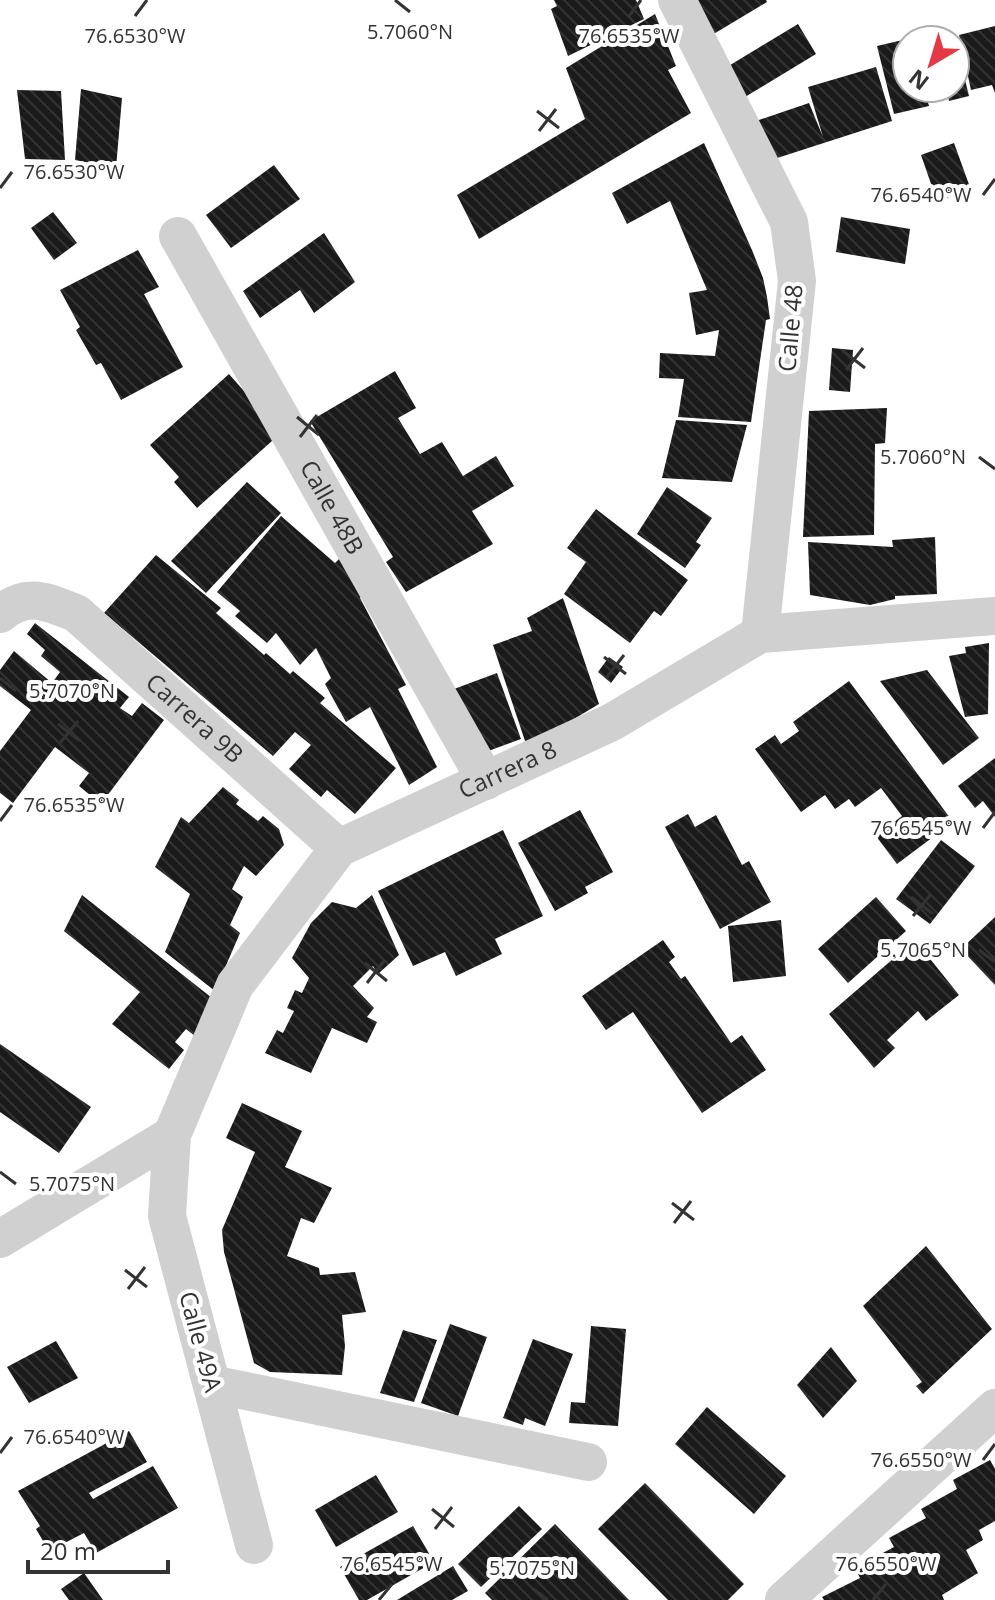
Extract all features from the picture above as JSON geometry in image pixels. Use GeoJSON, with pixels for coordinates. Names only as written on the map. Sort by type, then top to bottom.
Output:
{"type":"FeatureCollection","features":[{"type":"Feature","properties":{"kind":"street","name":"Calle 48"},"geometry":{"type":"LineString","coordinates":[[677,0],[789,222],[797,281],[760,634]]}},
{"type":"Feature","properties":{"kind":"street","name":"Calle 48B"},"geometry":{"type":"LineString","coordinates":[[178,236],[486,781]]}},
{"type":"Feature","properties":{"kind":"street","name":"Carrera 9B"},"geometry":{"type":"LineString","coordinates":[[0,614],[12,604],[38,599],[76,613],[339,848]]}},
{"type":"Feature","properties":{"kind":"street","name":"Carrera 8"},"geometry":{"type":"LineString","coordinates":[[172,1135],[235,985],[339,848],[612,722],[760,634],[995,616]]}},
{"type":"Feature","properties":{"kind":"street"},"geometry":{"type":"LineString","coordinates":[[0,1239],[172,1135]]}},
{"type":"Feature","properties":{"kind":"street","name":"Calle 49A"},"geometry":{"type":"LineString","coordinates":[[172,1135],[167,1216],[254,1545]]}},
{"type":"Feature","properties":{"kind":"street"},"geometry":{"type":"LineString","coordinates":[[212,1384],[588,1462]]}},
{"type":"Feature","properties":{"kind":"street"},"geometry":{"type":"LineString","coordinates":[[784,1600],[992,1420]]}},
{"type":"Feature","properties":{"kind":"building"},"geometry":{"type":"Polygon","coordinates":[[[554,0],[636,0],[644,19],[568,56],[551,9],[557,6],[554,0]]]}},
{"type":"Feature","properties":{"kind":"building"},"geometry":{"type":"Polygon","coordinates":[[[689,0],[766,0],[767,2],[707,38],[689,0]]]}},
{"type":"Feature","properties":{"kind":"building"},"geometry":{"type":"Polygon","coordinates":[[[655,14],[676,66],[668,70],[691,113],[479,239],[457,195],[585,119],[566,68],[655,14]]]}},
{"type":"Feature","properties":{"kind":"building"},"geometry":{"type":"Polygon","coordinates":[[[798,24],[816,54],[740,100],[722,70],[798,24]]]}},
{"type":"Feature","properties":{"kind":"building"},"geometry":{"type":"Polygon","coordinates":[[[995,26],[995,93],[992,85],[971,90],[971,32],[995,26]]]}},
{"type":"Feature","properties":{"kind":"building"},"geometry":{"type":"Polygon","coordinates":[[[891,43],[891,102],[877,46],[891,43]]]}},
{"type":"Feature","properties":{"kind":"building"},"geometry":{"type":"Polygon","coordinates":[[[876,67],[892,121],[771,160],[756,121],[809,103],[823,137],[808,87],[876,67]]]}},
{"type":"Feature","properties":{"kind":"building"},"geometry":{"type":"Polygon","coordinates":[[[81,89],[122,98],[116,168],[75,160],[81,89]]]}},
{"type":"Feature","properties":{"kind":"building"},"geometry":{"type":"Polygon","coordinates":[[[17,90],[61,91],[65,160],[25,159],[17,90]]]}},
{"type":"Feature","properties":{"kind":"building"},"geometry":{"type":"Polygon","coordinates":[[[892,104],[929,106],[894,114],[892,104]]]}},
{"type":"Feature","properties":{"kind":"building"},"geometry":{"type":"Polygon","coordinates":[[[704,143],[752,250],[767,297],[770,319],[766,320],[751,422],[678,417],[684,379],[659,378],[660,353],[715,356],[719,330],[696,335],[689,293],[707,290],[670,201],[627,224],[612,193],[704,143]]]}},
{"type":"Feature","properties":{"kind":"building"},"geometry":{"type":"Polygon","coordinates":[[[954,143],[971,190],[937,201],[921,155],[954,143]]]}},
{"type":"Feature","properties":{"kind":"building"},"geometry":{"type":"Polygon","coordinates":[[[274,165],[300,199],[231,248],[206,215],[274,165]]]}},
{"type":"Feature","properties":{"kind":"building"},"geometry":{"type":"Polygon","coordinates":[[[53,212],[77,243],[54,260],[31,228],[53,212]]]}},
{"type":"Feature","properties":{"kind":"building"},"geometry":{"type":"Polygon","coordinates":[[[841,217],[910,229],[905,264],[836,252],[841,217]]]}},
{"type":"Feature","properties":{"kind":"building"},"geometry":{"type":"Polygon","coordinates":[[[324,233],[355,282],[314,313],[300,290],[260,318],[243,291],[324,233]]]}},
{"type":"Feature","properties":{"kind":"building"},"geometry":{"type":"Polygon","coordinates":[[[138,250],[159,287],[144,294],[183,367],[121,400],[101,363],[96,365],[76,330],[80,327],[60,290],[138,250]]]}},
{"type":"Feature","properties":{"kind":"building"},"geometry":{"type":"Polygon","coordinates":[[[832,348],[853,350],[850,392],[829,390],[832,348]]]}},
{"type":"Feature","properties":{"kind":"building"},"geometry":{"type":"Polygon","coordinates":[[[395,371],[416,408],[398,418],[420,454],[442,442],[463,476],[496,456],[514,486],[472,511],[493,544],[406,592],[386,562],[393,557],[310,421],[395,371]]]}},
{"type":"Feature","properties":{"kind":"building"},"geometry":{"type":"Polygon","coordinates":[[[229,374],[281,433],[197,508],[174,482],[179,477],[150,445],[229,374]]]}},
{"type":"Feature","properties":{"kind":"building"},"geometry":{"type":"Polygon","coordinates":[[[887,408],[885,443],[875,444],[874,535],[803,537],[809,411],[887,408]]]}},
{"type":"Feature","properties":{"kind":"building"},"geometry":{"type":"Polygon","coordinates":[[[676,420],[747,425],[732,482],[662,478],[676,420]]]}},
{"type":"Feature","properties":{"kind":"building"},"geometry":{"type":"Polygon","coordinates":[[[247,482],[281,513],[206,593],[171,561],[247,482]]]}},
{"type":"Feature","properties":{"kind":"building"},"geometry":{"type":"Polygon","coordinates":[[[667,487],[712,518],[696,542],[701,545],[685,568],[637,534],[667,487]]]}},
{"type":"Feature","properties":{"kind":"building"},"geometry":{"type":"Polygon","coordinates":[[[596,509],[688,580],[661,616],[654,611],[630,643],[564,594],[586,562],[567,548],[596,509]]]}},
{"type":"Feature","properties":{"kind":"building"},"geometry":{"type":"Polygon","coordinates":[[[281,516],[335,563],[340,558],[365,592],[360,598],[406,685],[398,689],[437,767],[409,785],[370,707],[346,722],[325,684],[331,678],[316,648],[300,665],[276,633],[267,643],[235,616],[240,611],[217,592],[281,516]]]}},
{"type":"Feature","properties":{"kind":"building"},"geometry":{"type":"Polygon","coordinates":[[[935,537],[937,594],[895,596],[895,599],[870,605],[810,595],[808,542],[893,547],[892,540],[935,537]]]}},
{"type":"Feature","properties":{"kind":"building"},"geometry":{"type":"Polygon","coordinates":[[[156,555],[221,608],[216,613],[264,655],[266,653],[290,674],[293,671],[325,698],[320,703],[396,768],[355,814],[327,790],[321,797],[289,769],[311,745],[295,732],[273,756],[104,613],[156,555]]]}},
{"type":"Feature","properties":{"kind":"building"},"geometry":{"type":"Polygon","coordinates":[[[563,598],[599,704],[527,747],[493,645],[532,631],[527,618],[563,598]]]}},
{"type":"Feature","properties":{"kind":"building"},"geometry":{"type":"Polygon","coordinates":[[[35,623],[129,697],[120,708],[132,716],[142,703],[164,720],[101,804],[79,786],[89,773],[55,747],[13,803],[0,793],[0,751],[31,710],[0,686],[0,670],[14,651],[52,683],[60,672],[41,656],[45,650],[27,634],[35,623]]]}},
{"type":"Feature","properties":{"kind":"building"},"geometry":{"type":"Polygon","coordinates":[[[989,643],[988,714],[965,717],[949,656],[966,653],[965,647],[989,643]]]}},
{"type":"Feature","properties":{"kind":"building"},"geometry":{"type":"Polygon","coordinates":[[[609,657],[623,667],[611,683],[598,672],[609,657]]]}},
{"type":"Feature","properties":{"kind":"building"},"geometry":{"type":"Polygon","coordinates":[[[927,670],[979,738],[943,765],[880,681],[927,670]]]}},
{"type":"Feature","properties":{"kind":"building"},"geometry":{"type":"Polygon","coordinates":[[[497,673],[521,739],[483,753],[454,689],[497,673]]]}},
{"type":"Feature","properties":{"kind":"building"},"geometry":{"type":"Polygon","coordinates":[[[849,681],[953,822],[897,864],[876,836],[902,816],[881,788],[855,807],[849,799],[835,809],[825,795],[801,812],[755,749],[775,735],[781,744],[799,731],[793,722],[849,681]]]}},
{"type":"Feature","properties":{"kind":"building"},"geometry":{"type":"Polygon","coordinates":[[[995,758],[995,817],[983,801],[975,808],[958,786],[995,758]]]}},
{"type":"Feature","properties":{"kind":"building"},"geometry":{"type":"Polygon","coordinates":[[[223,787],[239,800],[236,804],[258,821],[263,816],[279,829],[284,845],[256,876],[244,866],[232,889],[243,897],[230,925],[240,933],[215,991],[165,952],[190,894],[155,867],[181,817],[189,823],[223,787]]]}},
{"type":"Feature","properties":{"kind":"building"},"geometry":{"type":"Polygon","coordinates":[[[580,810],[613,872],[585,887],[588,893],[555,911],[518,843],[580,810]]]}},
{"type":"Feature","properties":{"kind":"building"},"geometry":{"type":"Polygon","coordinates":[[[688,814],[695,827],[716,815],[742,865],[749,861],[771,902],[720,929],[665,827],[688,814]]]}},
{"type":"Feature","properties":{"kind":"building"},"geometry":{"type":"Polygon","coordinates":[[[503,830],[543,916],[495,939],[502,954],[456,976],[445,952],[413,966],[378,891],[503,830]]]}},
{"type":"Feature","properties":{"kind":"building"},"geometry":{"type":"Polygon","coordinates":[[[941,840],[975,866],[930,924],[896,899],[941,840]]]}},
{"type":"Feature","properties":{"kind":"building"},"geometry":{"type":"Polygon","coordinates":[[[82,895],[212,998],[195,1036],[186,1029],[175,1042],[184,1050],[169,1069],[112,1024],[140,992],[64,931],[82,895]]]}},
{"type":"Feature","properties":{"kind":"building"},"geometry":{"type":"Polygon","coordinates":[[[372,895],[399,955],[378,974],[373,966],[353,986],[374,1008],[367,1017],[377,1022],[367,1043],[332,1028],[311,1073],[265,1053],[277,1030],[283,1033],[294,1011],[287,1008],[295,990],[302,993],[309,978],[292,958],[311,923],[332,902],[356,908],[372,895]]]}},
{"type":"Feature","properties":{"kind":"building"},"geometry":{"type":"Polygon","coordinates":[[[876,897],[906,931],[848,983],[818,949],[876,897]]]}},
{"type":"Feature","properties":{"kind":"building"},"geometry":{"type":"Polygon","coordinates":[[[995,917],[995,985],[961,949],[995,917]]]}},
{"type":"Feature","properties":{"kind":"building"},"geometry":{"type":"Polygon","coordinates":[[[781,920],[786,976],[733,982],[728,926],[781,920]]]}},
{"type":"Feature","properties":{"kind":"building"},"geometry":{"type":"Polygon","coordinates":[[[663,940],[675,957],[669,962],[681,979],[685,976],[731,1043],[742,1035],[766,1070],[702,1113],[633,1012],[606,1030],[582,996],[663,940]]]}},
{"type":"Feature","properties":{"kind":"building"},"geometry":{"type":"Polygon","coordinates":[[[915,940],[959,995],[926,1021],[918,1011],[887,1040],[895,1048],[874,1068],[829,1014],[915,940]]]}},
{"type":"Feature","properties":{"kind":"building"},"geometry":{"type":"Polygon","coordinates":[[[0,1044],[91,1107],[59,1153],[0,1112],[0,1044]]]}},
{"type":"Feature","properties":{"kind":"building"},"geometry":{"type":"Polygon","coordinates":[[[242,1103],[302,1131],[285,1167],[332,1188],[314,1223],[301,1218],[287,1256],[319,1268],[320,1275],[355,1272],[366,1312],[342,1315],[345,1346],[342,1375],[270,1372],[254,1363],[224,1252],[222,1230],[255,1152],[226,1138],[242,1103]]]}},
{"type":"Feature","properties":{"kind":"building"},"geometry":{"type":"Polygon","coordinates":[[[926,1246],[992,1329],[923,1394],[916,1386],[922,1382],[863,1306],[926,1246]]]}},
{"type":"Feature","properties":{"kind":"building"},"geometry":{"type":"Polygon","coordinates":[[[450,1324],[487,1337],[458,1416],[421,1403],[450,1324]]]}},
{"type":"Feature","properties":{"kind":"building"},"geometry":{"type":"Polygon","coordinates":[[[591,1326],[626,1329],[618,1426],[569,1423],[571,1402],[585,1403],[591,1326]]]}},
{"type":"Feature","properties":{"kind":"building"},"geometry":{"type":"Polygon","coordinates":[[[403,1330],[437,1340],[414,1402],[380,1393],[403,1330]]]}},
{"type":"Feature","properties":{"kind":"building"},"geometry":{"type":"Polygon","coordinates":[[[533,1339],[573,1354],[545,1426],[525,1418],[523,1425],[503,1418],[533,1339]]]}},
{"type":"Feature","properties":{"kind":"building"},"geometry":{"type":"Polygon","coordinates":[[[56,1341],[78,1378],[29,1403],[7,1367],[56,1341]]]}},
{"type":"Feature","properties":{"kind":"building"},"geometry":{"type":"Polygon","coordinates":[[[831,1347],[857,1381],[823,1418],[797,1385],[831,1347]]]}},
{"type":"Feature","properties":{"kind":"building"},"geometry":{"type":"Polygon","coordinates":[[[707,1407],[786,1476],[754,1514],[675,1444],[707,1407]]]}},
{"type":"Feature","properties":{"kind":"building"},"geometry":{"type":"Polygon","coordinates":[[[129,1431],[147,1462],[89,1493],[93,1499],[153,1466],[178,1508],[96,1553],[84,1533],[49,1551],[36,1529],[40,1526],[18,1491],[129,1431]]]}},
{"type":"Feature","properties":{"kind":"building"},"geometry":{"type":"Polygon","coordinates":[[[990,1460],[995,1469],[995,1521],[979,1530],[983,1540],[966,1550],[978,1573],[942,1595],[944,1600],[824,1600],[822,1597],[860,1578],[855,1568],[894,1547],[889,1538],[926,1518],[921,1509],[957,1489],[953,1480],[990,1460]]]}},
{"type":"Feature","properties":{"kind":"building"},"geometry":{"type":"Polygon","coordinates":[[[376,1475],[398,1512],[336,1547],[315,1510],[376,1475]]]}},
{"type":"Feature","properties":{"kind":"building"},"geometry":{"type":"Polygon","coordinates":[[[645,1483],[744,1584],[728,1600],[668,1600],[598,1529],[645,1483]]]}},
{"type":"Feature","properties":{"kind":"building"},"geometry":{"type":"Polygon","coordinates":[[[519,1506],[542,1529],[481,1587],[458,1564],[519,1506]]]}},
{"type":"Feature","properties":{"kind":"building"},"geometry":{"type":"Polygon","coordinates":[[[555,1524],[629,1600],[492,1600],[485,1593],[555,1524]]]}},
{"type":"Feature","properties":{"kind":"building"},"geometry":{"type":"Polygon","coordinates":[[[413,1526],[434,1562],[367,1600],[359,1600],[340,1567],[413,1526]]]}},
{"type":"Feature","properties":{"kind":"building"},"geometry":{"type":"Polygon","coordinates":[[[453,1566],[468,1591],[452,1600],[397,1600],[453,1566]]]}},
{"type":"Feature","properties":{"kind":"building"},"geometry":{"type":"Polygon","coordinates":[[[84,1573],[103,1600],[69,1600],[61,1589],[84,1573]]]}}]}
